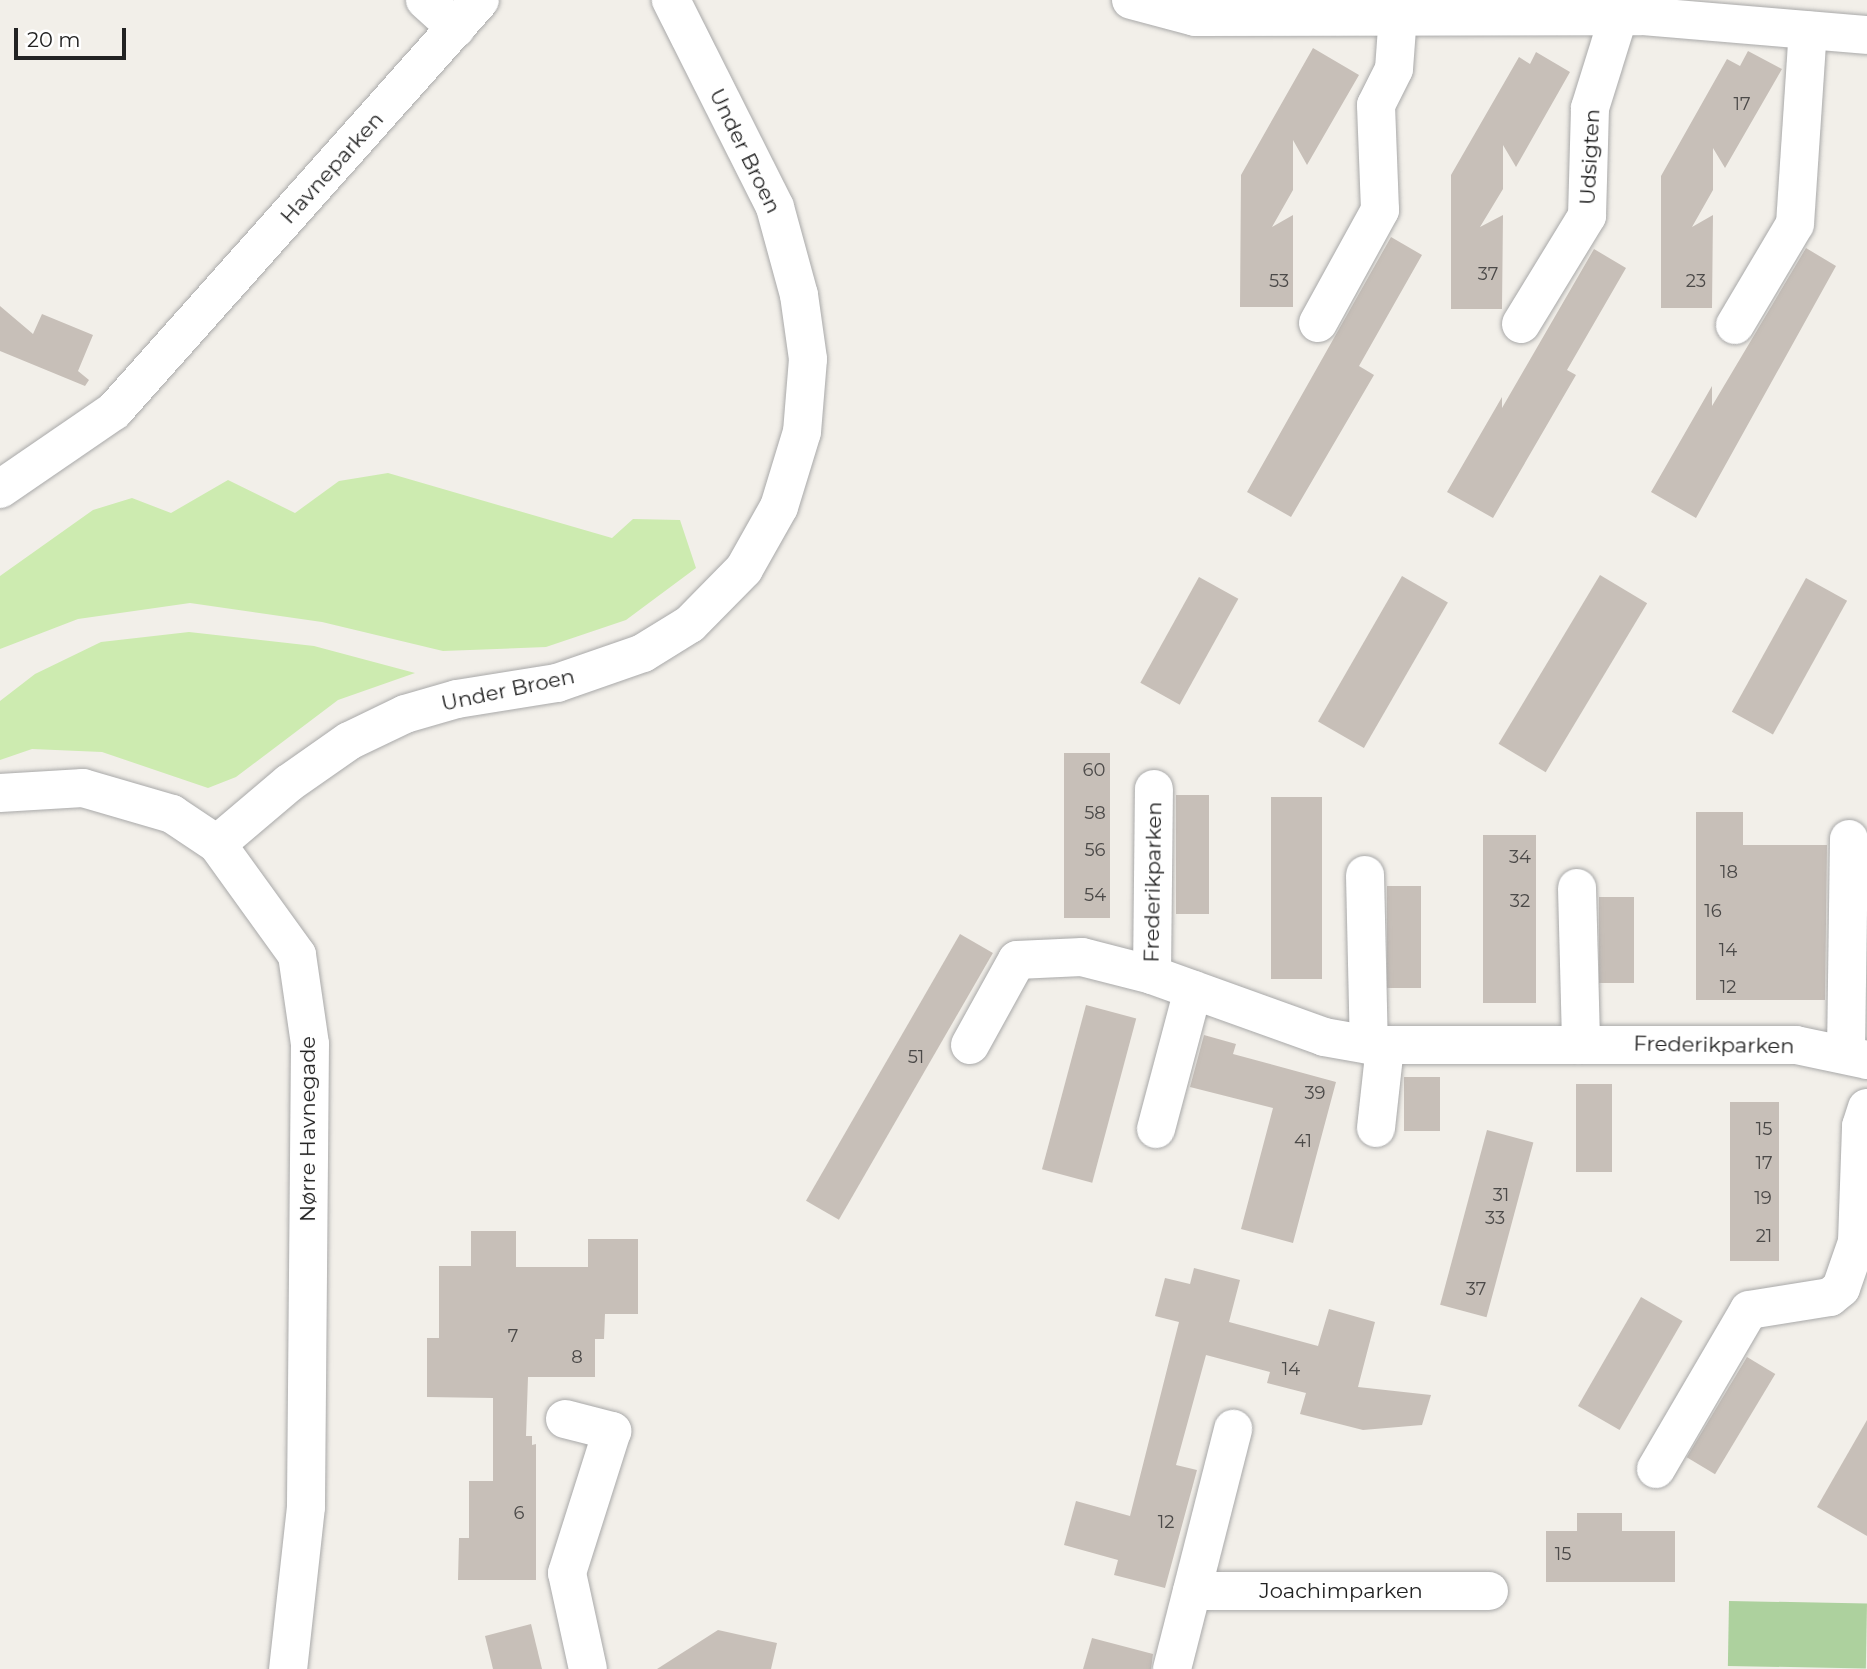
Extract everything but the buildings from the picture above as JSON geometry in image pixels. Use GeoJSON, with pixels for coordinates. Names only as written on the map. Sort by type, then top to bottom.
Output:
{"type":"FeatureCollection","features":[{"type":"Feature","properties":{"kind":"street"},"geometry":{"type":"LineString","coordinates":[[425,0],[468,14]]}},
{"type":"Feature","properties":{"kind":"street","name":"Under Broen"},"geometry":{"type":"LineString","coordinates":[[217,844],[289,783],[349,741],[405,714],[457,699],[557,683],[643,653],[690,624],[744,569],[779,507],[802,432],[808,359],[799,295],[775,207],[671,0]]}},
{"type":"Feature","properties":{"kind":"street"},"geometry":{"type":"LineString","coordinates":[[1131,0],[1195,18],[1272,9],[1398,15],[1634,11],[1867,35]]}},
{"type":"Feature","properties":{"kind":"street","name":"Udsigten"},"geometry":{"type":"LineString","coordinates":[[1521,324],[1587,216],[1590,108],[1634,11]]}},
{"type":"Feature","properties":{"kind":"street","name":"Havneparken"},"geometry":{"type":"LineString","coordinates":[[0,489],[114,411],[468,14]]}},
{"type":"Feature","properties":{"kind":"street"},"geometry":{"type":"LineString","coordinates":[[1318,323],[1380,209],[1376,105],[1394,69],[1398,15]]}},
{"type":"Feature","properties":{"kind":"street"},"geometry":{"type":"LineString","coordinates":[[1735,325],[1795,224],[1808,30]]}},
{"type":"Feature","properties":{"kind":"street","name":"Nørre Havnegade"},"geometry":{"type":"LineString","coordinates":[[0,793],[83,788],[172,814],[217,844],[297,955],[310,1044],[306,1507],[288,1669]]}},
{"type":"Feature","properties":{"kind":"street","name":"Frederikparken"},"geometry":{"type":"LineString","coordinates":[[1152,975],[1154,789]]}},
{"type":"Feature","properties":{"kind":"street","name":"Frederikparken"},"geometry":{"type":"LineString","coordinates":[[970,1045],[1017,960],[1082,957],[1152,975],[1324,1037],[1377,1045],[1796,1045],[1856,1056],[1849,839]]}},
{"type":"Feature","properties":{"kind":"street"},"geometry":{"type":"LineString","coordinates":[[1365,875],[1377,1045],[1376,1128]]}},
{"type":"Feature","properties":{"kind":"street"},"geometry":{"type":"LineString","coordinates":[[1577,888],[1581,1045]]}},
{"type":"Feature","properties":{"kind":"street"},"geometry":{"type":"LineString","coordinates":[[1156,1129],[1193,990]]}},
{"type":"Feature","properties":{"kind":"street"},"geometry":{"type":"LineString","coordinates":[[1656,1469],[1749,1310],[1830,1297],[1840,1288],[1857,1242],[1861,1126],[1867,1108]]}},
{"type":"Feature","properties":{"kind":"street"},"geometry":{"type":"LineString","coordinates":[[565,1419],[612,1431],[567,1573],[588,1669]]}},
{"type":"Feature","properties":{"kind":"street"},"geometry":{"type":"LineString","coordinates":[[1172,1669],[1233,1429]]}},
{"type":"Feature","properties":{"kind":"street","name":"Joachimparken"},"geometry":{"type":"LineString","coordinates":[[1192,1591],[1489,1591]]}},
{"type":"Feature","properties":{"kind":"green space"},"geometry":{"type":"Polygon","coordinates":[[[388,473],[612,538],[633,519],[680,520],[696,568],[626,620],[546,647],[443,651],[322,622],[190,603],[78,619],[0,649],[0,576],[93,510],[132,498],[171,513],[228,480],[295,513],[339,481],[388,473]]]}},
{"type":"Feature","properties":{"kind":"green space"},"geometry":{"type":"Polygon","coordinates":[[[189,632],[314,646],[415,673],[338,700],[236,777],[208,788],[102,752],[32,749],[0,760],[0,701],[35,674],[101,642],[189,632]]]}},
{"type":"Feature","properties":{"kind":"green space"},"geometry":{"type":"Polygon","coordinates":[[[1729,1601],[1867,1603],[1866,1668],[1728,1666],[1729,1601]]]}}]}
